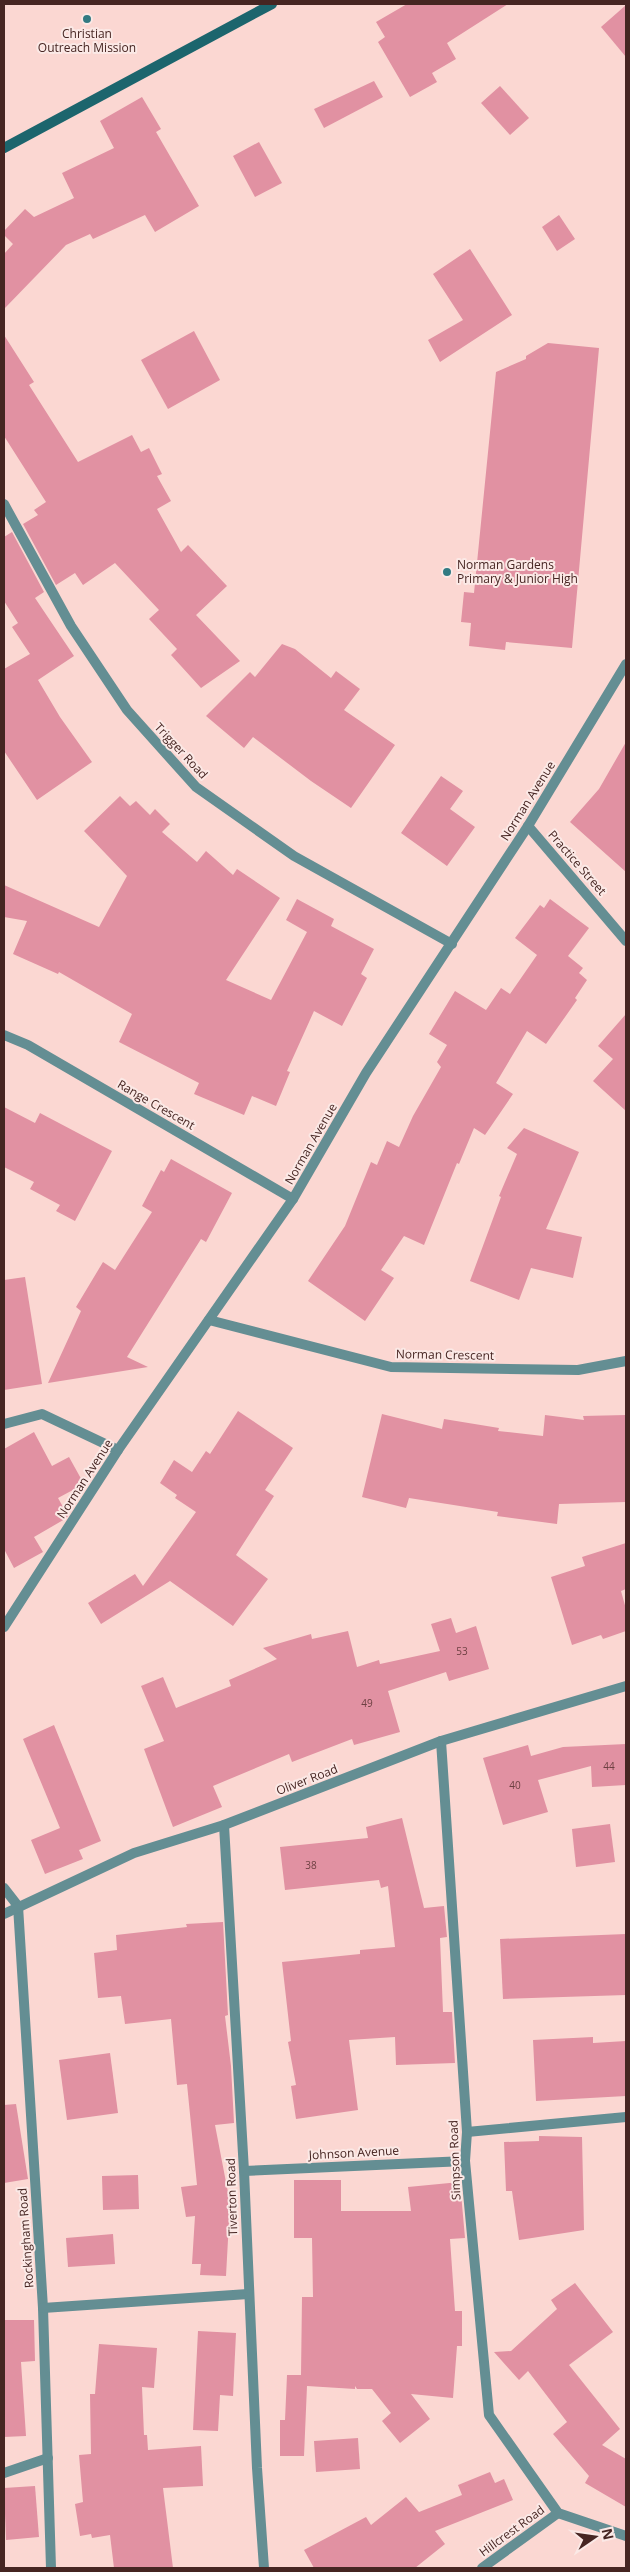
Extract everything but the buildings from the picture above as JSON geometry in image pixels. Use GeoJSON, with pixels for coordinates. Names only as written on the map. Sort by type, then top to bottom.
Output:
{"type":"FeatureCollection","features":[{"type":"Feature","properties":{"kind":"main road"},"geometry":{"type":"LineString","coordinates":[[4,148],[272,4]]}},
{"type":"Feature","properties":{"kind":"street","name":"Trigger Road"},"geometry":{"type":"LineString","coordinates":[[4,504],[71,626],[128,710],[196,787],[294,856],[452,944]]}},
{"type":"Feature","properties":{"kind":"street","name":"Norman Avenue"},"geometry":{"type":"LineString","coordinates":[[4,1627],[118,1450],[293,1199],[366,1073],[528,826],[626,664]]}},
{"type":"Feature","properties":{"kind":"street","name":"Practice Street"},"geometry":{"type":"LineString","coordinates":[[528,826],[626,941]]}},
{"type":"Feature","properties":{"kind":"street","name":"Range Crescent"},"geometry":{"type":"LineString","coordinates":[[4,1035],[28,1045],[293,1199]]}},
{"type":"Feature","properties":{"kind":"street","name":"Norman Crescent"},"geometry":{"type":"LineString","coordinates":[[209,1320],[391,1367],[578,1370],[626,1361]]}},
{"type":"Feature","properties":{"kind":"street"},"geometry":{"type":"LineString","coordinates":[[4,1424],[42,1414],[118,1450]]}},
{"type":"Feature","properties":{"kind":"street","name":"Oliver Road"},"geometry":{"type":"LineString","coordinates":[[4,1914],[134,1853],[224,1825],[442,1741],[626,1686]]}},
{"type":"Feature","properties":{"kind":"street","name":"Simpson Road"},"geometry":{"type":"LineString","coordinates":[[442,1741],[467,2132],[465,2161],[489,2415],[558,2513]]}},
{"type":"Feature","properties":{"kind":"street","name":"Tiverton Road"},"geometry":{"type":"LineString","coordinates":[[224,1825],[264,2568]]}},
{"type":"Feature","properties":{"kind":"street"},"geometry":{"type":"LineString","coordinates":[[4,1888],[18,1906]]}},
{"type":"Feature","properties":{"kind":"street","name":"Rockingham Road"},"geometry":{"type":"LineString","coordinates":[[18,1906],[43,2308],[51,2568]]}},
{"type":"Feature","properties":{"kind":"street"},"geometry":{"type":"LineString","coordinates":[[467,2132],[626,2117]]}},
{"type":"Feature","properties":{"kind":"street","name":"Johnson Avenue"},"geometry":{"type":"LineString","coordinates":[[244,2171],[465,2161]]}},
{"type":"Feature","properties":{"kind":"street"},"geometry":{"type":"LineString","coordinates":[[43,2308],[248,2294]]}},
{"type":"Feature","properties":{"kind":"street"},"geometry":{"type":"LineString","coordinates":[[4,2473],[48,2458]]}},
{"type":"Feature","properties":{"kind":"street"},"geometry":{"type":"LineString","coordinates":[[558,2513],[626,2536]]}},
{"type":"Feature","properties":{"kind":"street","name":"Hillcrest Road"},"geometry":{"type":"LineString","coordinates":[[482,2568],[558,2513]]}},
{"type":"Feature","properties":{"kind":"place","name":"Christian Outreach Mission"},"geometry":{"type":"Point","coordinates":[87,19]}},
{"type":"Feature","properties":{"kind":"place","name":"Norman Gardens Primary & Junior High"},"geometry":{"type":"Point","coordinates":[447,572]}}]}
